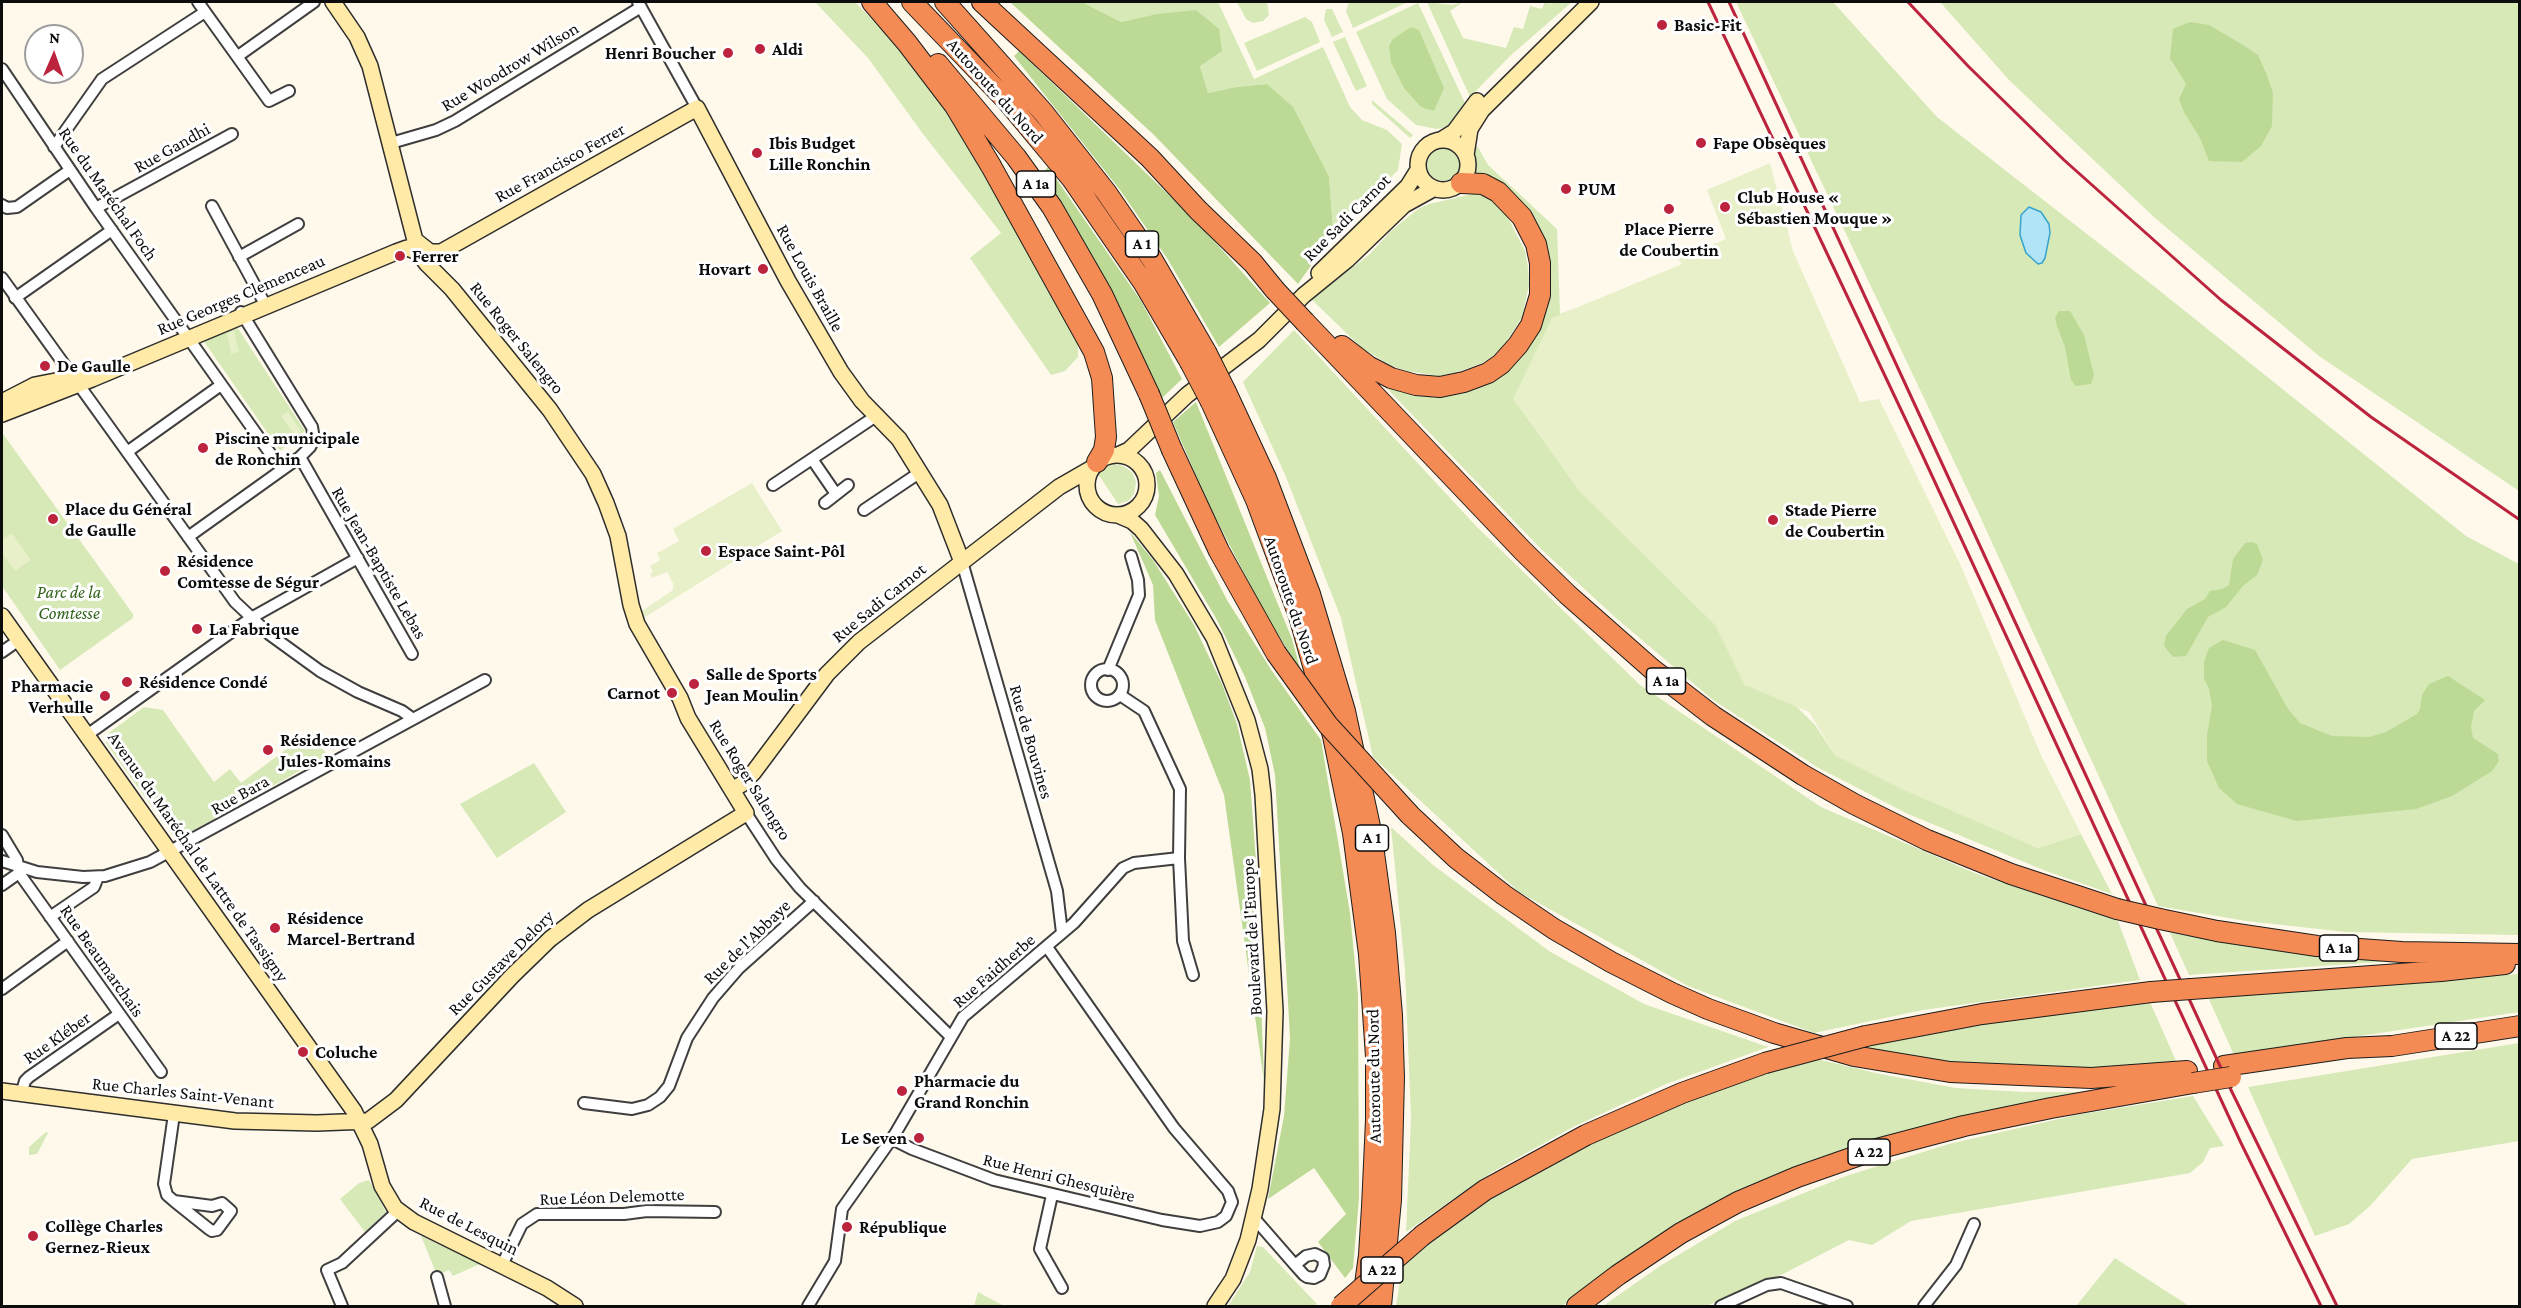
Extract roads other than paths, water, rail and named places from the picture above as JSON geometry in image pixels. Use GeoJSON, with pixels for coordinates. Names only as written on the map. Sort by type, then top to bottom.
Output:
{"type":"FeatureCollection","features":[{"type":"Feature","properties":{"kind":"highway"},"geometry":{"type":"LineString","coordinates":[[872,2],[907,42],[955,106],[991,166],[1094,352],[1102,378],[1106,437],[1104,450],[1094,465]]}},
{"type":"Feature","properties":{"kind":"highway","name":"A 1a"},"geometry":{"type":"LineString","coordinates":[[882,2],[976,108],[1016,157],[1052,207],[1102,294],[1219,551],[1276,653],[1334,731],[1410,815],[1456,858],[1571,940],[1672,993],[1774,1033],[1854,1056],[1950,1072],[2091,1078],[2190,1077]]}},
{"type":"Feature","properties":{"kind":"highway","name":"Autoroute du Nord"},"geometry":{"type":"LineString","coordinates":[[912,2],[1007,101],[1072,179],[1198,357]]}},
{"type":"Feature","properties":{"kind":"highway","name":"Autoroute du Nord"},"geometry":{"type":"LineString","coordinates":[[945,2],[1043,112],[1106,192],[1157,268],[1218,397],[1266,478],[1310,594],[1345,711],[1371,831],[1385,933],[1392,1015],[1394,1077],[1391,1200],[1381,1306]]}},
{"type":"Feature","properties":{"kind":"highway","name":"A 1a"},"geometry":{"type":"LineString","coordinates":[[982,2],[1133,142],[1198,210],[1278,287],[1493,520],[1568,595],[1637,657],[1698,705],[1795,770],[1881,818],[1927,840],[2011,874],[2117,909],[2160,920],[2317,946],[2402,952],[2520,954]]}},
{"type":"Feature","properties":{"kind":"highway"},"geometry":{"type":"LineString","coordinates":[[1308,319],[1360,361],[1383,375],[1407,383],[1432,387],[1456,385],[1481,376],[1501,364],[1518,345],[1533,319],[1541,287],[1539,257],[1528,225],[1509,201],[1483,184],[1461,183]]}},
{"type":"Feature","properties":{"kind":"highway","name":"Autoroute du Nord"},"geometry":{"type":"LineString","coordinates":[[1218,397],[1299,616],[1338,754],[1357,854],[1371,975],[1376,1098],[1370,1245],[1362,1306]]}},
{"type":"Feature","properties":{"kind":"highway","name":"A 22"},"geometry":{"type":"LineString","coordinates":[[1341,1306],[1423,1235],[1485,1190],[1586,1135],[1664,1100],[1765,1063],[1866,1036],[1982,1014],[2151,992],[2441,971],[2520,962]]}},
{"type":"Feature","properties":{"kind":"highway","name":"A 22"},"geometry":{"type":"LineString","coordinates":[[1577,1306],[1618,1275],[1681,1233],[1738,1202],[1877,1149],[1964,1126],[2190,1077],[2351,1059],[2392,1046],[2520,1026]]}},
{"type":"Feature","properties":{"kind":"street"},"geometry":{"type":"LineString","coordinates":[[198,2],[269,101],[290,91]]}},
{"type":"Feature","properties":{"kind":"street"},"geometry":{"type":"LineString","coordinates":[[238,56],[314,2]]}},
{"type":"Feature","properties":{"kind":"street","name":"Rue Roger Salengro"},"geometry":{"type":"LineString","coordinates":[[333,2],[363,49],[376,86],[416,246],[427,264],[452,289]]}},
{"type":"Feature","properties":{"kind":"street"},"geometry":{"type":"LineString","coordinates":[[1585,2],[1518,58],[1481,96],[1454,132],[1442,140],[1431,143],[1423,150],[1418,160],[1418,170],[1423,181],[1433,189],[1449,190],[1461,183],[1468,170],[1466,155],[1468,134],[1482,110],[1591,2]]}},
{"type":"Feature","properties":{"kind":"street","name":"Rue Woodrow Wilson"},"geometry":{"type":"LineString","coordinates":[[391,142],[436,130],[455,121],[639,4]]}},
{"type":"Feature","properties":{"kind":"street","name":"Rue Louis Braille"},"geometry":{"type":"LineString","coordinates":[[639,4],[817,333],[844,378],[903,445],[944,512],[962,562]]}},
{"type":"Feature","properties":{"kind":"street"},"geometry":{"type":"LineString","coordinates":[[54,147],[102,79],[205,12]]}},
{"type":"Feature","properties":{"kind":"street","name":"Rue du Maréchal Foch"},"geometry":{"type":"LineString","coordinates":[[2,69],[96,208],[282,470]]}},
{"type":"Feature","properties":{"kind":"street","name":"Rue Francisco Ferrer"},"geometry":{"type":"LineString","coordinates":[[441,252],[697,108]]}},
{"type":"Feature","properties":{"kind":"street","name":"Rue Gandhi"},"geometry":{"type":"LineString","coordinates":[[96,208],[232,134]]}},
{"type":"Feature","properties":{"kind":"street"},"geometry":{"type":"LineString","coordinates":[[1442,140],[1456,144],[1466,155]]}},
{"type":"Feature","properties":{"kind":"street"},"geometry":{"type":"LineString","coordinates":[[2,205],[7,208],[16,207],[70,170]]}},
{"type":"Feature","properties":{"kind":"street","name":"Rue Sadi Carnot"},"geometry":{"type":"LineString","coordinates":[[1304,295],[1322,270],[1408,186],[1418,170]]}},
{"type":"Feature","properties":{"kind":"street","name":"Rue Sadi Carnot"},"geometry":{"type":"LineString","coordinates":[[1118,455],[1129,450],[1187,395],[1259,340],[1304,295],[1347,260],[1404,205],[1433,189]]}},
{"type":"Feature","properties":{"kind":"street"},"geometry":{"type":"LineString","coordinates":[[212,207],[264,303]]}},
{"type":"Feature","properties":{"kind":"street"},"geometry":{"type":"LineString","coordinates":[[239,257],[298,224]]}},
{"type":"Feature","properties":{"kind":"street"},"geometry":{"type":"LineString","coordinates":[[15,298],[112,230]]}},
{"type":"Feature","properties":{"kind":"street","name":"Rue Georges Clemenceau"},"geometry":{"type":"LineString","coordinates":[[76,381],[241,313],[402,242],[416,246]]}},
{"type":"Feature","properties":{"kind":"street"},"geometry":{"type":"LineString","coordinates":[[416,246],[430,252],[441,252]]}},
{"type":"Feature","properties":{"kind":"street","name":"Rue Roger Salengro"},"geometry":{"type":"LineString","coordinates":[[441,252],[436,265],[452,289],[550,410],[593,474],[616,529],[637,624],[680,698],[688,718],[746,813],[782,868],[951,1037]]}},
{"type":"Feature","properties":{"kind":"street"},"geometry":{"type":"LineString","coordinates":[[2,278],[223,586],[251,618],[320,671],[413,718]]}},
{"type":"Feature","properties":{"kind":"street"},"geometry":{"type":"LineString","coordinates":[[188,537],[300,457],[314,439],[312,427],[241,313]]}},
{"type":"Feature","properties":{"kind":"street"},"geometry":{"type":"LineString","coordinates":[[2,402],[34,385],[76,381]]}},
{"type":"Feature","properties":{"kind":"street"},"geometry":{"type":"LineString","coordinates":[[2,414],[76,381]]}},
{"type":"Feature","properties":{"kind":"street"},"geometry":{"type":"LineString","coordinates":[[127,452],[221,385]]}},
{"type":"Feature","properties":{"kind":"street"},"geometry":{"type":"LineString","coordinates":[[773,485],[876,416]]}},
{"type":"Feature","properties":{"kind":"street","name":"Rue Sadi Carnot"},"geometry":{"type":"LineString","coordinates":[[1143,471],[1145,447],[1156,423]]}},
{"type":"Feature","properties":{"kind":"street"},"geometry":{"type":"LineString","coordinates":[[1118,455],[1133,460],[1143,471],[1147,486],[1143,498],[1131,511],[1118,514],[1100,509],[1090,498],[1087,483],[1094,465],[1105,457],[1118,455]]}},
{"type":"Feature","properties":{"kind":"street","name":"Rue Jean-Baptiste Lebas"},"geometry":{"type":"LineString","coordinates":[[300,457],[412,654]]}},
{"type":"Feature","properties":{"kind":"street"},"geometry":{"type":"LineString","coordinates":[[812,459],[836,494]]}},
{"type":"Feature","properties":{"kind":"street","name":"Rue Sadi Carnot"},"geometry":{"type":"LineString","coordinates":[[732,790],[753,773],[813,692],[846,653],[1063,484],[1094,465]]}},
{"type":"Feature","properties":{"kind":"street"},"geometry":{"type":"LineString","coordinates":[[864,510],[919,473]]}},
{"type":"Feature","properties":{"kind":"street"},"geometry":{"type":"LineString","coordinates":[[825,502],[848,484]]}},
{"type":"Feature","properties":{"kind":"street","name":"Rue Sadi Carnot"},"geometry":{"type":"LineString","coordinates":[[1048,497],[1071,490],[1090,498]]}},
{"type":"Feature","properties":{"kind":"street","name":"Boulevard de l'Europe"},"geometry":{"type":"LineString","coordinates":[[1143,498],[1147,520],[1176,574],[1203,617],[1230,671],[1250,730],[1262,789],[1275,1041],[1271,1120],[1254,1218],[1237,1270],[1215,1306]]}},
{"type":"Feature","properties":{"kind":"street","name":"Boulevard de l'Europe"},"geometry":{"type":"LineString","coordinates":[[1118,514],[1139,526],[1176,574]]}},
{"type":"Feature","properties":{"kind":"street"},"geometry":{"type":"LineString","coordinates":[[1108,670],[1138,595],[1138,580],[1131,556]]}},
{"type":"Feature","properties":{"kind":"street"},"geometry":{"type":"LineString","coordinates":[[87,735],[251,618],[358,558]]}},
{"type":"Feature","properties":{"kind":"street","name":"Rue de Bouvines"},"geometry":{"type":"LineString","coordinates":[[962,562],[1057,891],[1062,933]]}},
{"type":"Feature","properties":{"kind":"street","name":"Avenue du Maréchal de Lattre de Tassigny"},"geometry":{"type":"LineString","coordinates":[[2,616],[361,1122]]}},
{"type":"Feature","properties":{"kind":"street"},"geometry":{"type":"LineString","coordinates":[[2,652],[19,640]]}},
{"type":"Feature","properties":{"kind":"street"},"geometry":{"type":"LineString","coordinates":[[1108,670],[1121,678],[1123,688],[1120,695],[1111,701],[1104,701],[1093,693],[1092,683],[1099,672],[1108,670]]}},
{"type":"Feature","properties":{"kind":"street","name":"Rue Bara"},"geometry":{"type":"LineString","coordinates":[[2,861],[20,871],[54,875],[98,877],[133,868],[170,853],[485,680]]}},
{"type":"Feature","properties":{"kind":"street"},"geometry":{"type":"LineString","coordinates":[[1120,695],[1140,707],[1146,714],[1180,789],[1179,858],[1183,941],[1193,975]]}},
{"type":"Feature","properties":{"kind":"street","name":"Rue Gustave Delory"},"geometry":{"type":"LineString","coordinates":[[361,1122],[375,1117],[396,1101],[512,976],[544,944],[575,918],[746,813]]}},
{"type":"Feature","properties":{"kind":"street","name":"Rue Beaumarchais"},"geometry":{"type":"LineString","coordinates":[[2,835],[20,871],[161,1072]]}},
{"type":"Feature","properties":{"kind":"street","name":"Rue Faidherbe"},"geometry":{"type":"LineString","coordinates":[[808,1306],[835,1261],[842,1209],[892,1139],[968,1012],[1047,947],[1123,868],[1134,863],[1179,858]]}},
{"type":"Feature","properties":{"kind":"street"},"geometry":{"type":"LineString","coordinates":[[2,885],[20,871]]}},
{"type":"Feature","properties":{"kind":"street"},"geometry":{"type":"LineString","coordinates":[[51,917],[94,887],[98,877]]}},
{"type":"Feature","properties":{"kind":"street","name":"Rue de l'Abbaye"},"geometry":{"type":"LineString","coordinates":[[584,1103],[632,1109],[648,1105],[660,1097],[669,1086],[687,1038],[713,998],[739,968],[814,902]]}},
{"type":"Feature","properties":{"kind":"street"},"geometry":{"type":"LineString","coordinates":[[2,989],[68,941]]}},
{"type":"Feature","properties":{"kind":"street","name":"Rue Henri Ghesquière"},"geometry":{"type":"LineString","coordinates":[[892,1139],[960,1168],[1016,1187],[1184,1225],[1207,1225],[1223,1219],[1231,1206],[1228,1191],[1174,1128],[1047,947]]}},
{"type":"Feature","properties":{"kind":"street","name":"Rue Kléber"},"geometry":{"type":"LineString","coordinates":[[21,1094],[24,1082],[29,1077],[119,1014]]}},
{"type":"Feature","properties":{"kind":"street","name":"Rue Charles Saint-Venant"},"geometry":{"type":"LineString","coordinates":[[2,1091],[235,1121],[361,1122]]}},
{"type":"Feature","properties":{"kind":"street"},"geometry":{"type":"LineString","coordinates":[[174,1114],[164,1189],[167,1195],[174,1201],[212,1231],[217,1230],[231,1211],[222,1203],[214,1206],[174,1201]]}},
{"type":"Feature","properties":{"kind":"street","name":"Rue de Lesquin"},"geometry":{"type":"LineString","coordinates":[[361,1122],[382,1186],[390,1203],[398,1211],[414,1222],[555,1292],[575,1306]]}},
{"type":"Feature","properties":{"kind":"street"},"geometry":{"type":"LineString","coordinates":[[1052,1195],[1040,1249],[1062,1288]]}},
{"type":"Feature","properties":{"kind":"street"},"geometry":{"type":"LineString","coordinates":[[342,1306],[327,1270],[342,1263],[398,1211]]}},
{"type":"Feature","properties":{"kind":"street","name":"Rue Léon Delemotte"},"geometry":{"type":"LineString","coordinates":[[502,1265],[522,1224],[537,1214],[624,1215],[647,1211],[715,1212]]}},
{"type":"Feature","properties":{"kind":"street"},"geometry":{"type":"LineString","coordinates":[[1254,1218],[1295,1264]]}},
{"type":"Feature","properties":{"kind":"street"},"geometry":{"type":"LineString","coordinates":[[1924,1306],[1956,1265],[1974,1224]]}},
{"type":"Feature","properties":{"kind":"street"},"geometry":{"type":"LineString","coordinates":[[436,1278],[445,1306]]}},
{"type":"Feature","properties":{"kind":"street"},"geometry":{"type":"LineString","coordinates":[[1720,1306],[1767,1285],[1781,1283],[1847,1306]]}},
{"type":"Feature","properties":{"kind":"water"},"geometry":{"type":"Polygon","coordinates":[[[2029,207],[2041,212],[2049,224],[2050,233],[2045,258],[2042,263],[2038,264],[2026,253],[2020,235],[2021,215],[2029,207]]]}},
{"type":"Feature","properties":{"kind":"railway"},"geometry":{"type":"LineString","coordinates":[[1708,2],[1921,452],[2241,1143],[2321,1306]]}},
{"type":"Feature","properties":{"kind":"railway"},"geometry":{"type":"LineString","coordinates":[[1729,2],[2232,1092],[2337,1306]]}},
{"type":"Feature","properties":{"kind":"railway"},"geometry":{"type":"LineString","coordinates":[[1908,2],[1968,66],[2064,160],[2221,300],[2371,417],[2520,520]]}},
{"type":"Feature","properties":{"kind":"place","name":"Basic-Fit"},"geometry":{"type":"Point","coordinates":[1662,25]}},
{"type":"Feature","properties":{"kind":"place","name":"Aldi"},"geometry":{"type":"Point","coordinates":[760,49]}},
{"type":"Feature","properties":{"kind":"place","name":"Henri Boucher"},"geometry":{"type":"Point","coordinates":[728,53]}},
{"type":"Feature","properties":{"kind":"place","name":"Fape Obsèques"},"geometry":{"type":"Point","coordinates":[1701,143]}},
{"type":"Feature","properties":{"kind":"place","name":"Ibis Budget Lille Ronchin"},"geometry":{"type":"Point","coordinates":[757,153]}},
{"type":"Feature","properties":{"kind":"place","name":"PUM"},"geometry":{"type":"Point","coordinates":[1566,189]}},
{"type":"Feature","properties":{"kind":"place","name":"Club House « Sébastien Mouque »"},"geometry":{"type":"Point","coordinates":[1725,207]}},
{"type":"Feature","properties":{"kind":"place","name":"Place Pierre de Coubertin"},"geometry":{"type":"Point","coordinates":[1669,209]}},
{"type":"Feature","properties":{"kind":"place","name":"Ferrer"},"geometry":{"type":"Point","coordinates":[400,256]}},
{"type":"Feature","properties":{"kind":"place","name":"Hovart"},"geometry":{"type":"Point","coordinates":[763,269]}},
{"type":"Feature","properties":{"kind":"place","name":"De Gaulle"},"geometry":{"type":"Point","coordinates":[45,366]}},
{"type":"Feature","properties":{"kind":"place","name":"Piscine municipale de Ronchin"},"geometry":{"type":"Point","coordinates":[203,448]}},
{"type":"Feature","properties":{"kind":"place","name":"Place du Général de Gaulle"},"geometry":{"type":"Point","coordinates":[53,519]}},
{"type":"Feature","properties":{"kind":"place","name":"Stade Pierre de Coubertin"},"geometry":{"type":"Point","coordinates":[1773,520]}},
{"type":"Feature","properties":{"kind":"place","name":"Espace Saint-Pôl"},"geometry":{"type":"Point","coordinates":[706,551]}},
{"type":"Feature","properties":{"kind":"place","name":"Résidence Comtesse de Ségur"},"geometry":{"type":"Point","coordinates":[165,571]}},
{"type":"Feature","properties":{"kind":"place","name":"La Fabrique"},"geometry":{"type":"Point","coordinates":[197,629]}},
{"type":"Feature","properties":{"kind":"place","name":"Résidence Condé"},"geometry":{"type":"Point","coordinates":[127,682]}},
{"type":"Feature","properties":{"kind":"place","name":"Salle de Sports Jean Moulin"},"geometry":{"type":"Point","coordinates":[694,684]}},
{"type":"Feature","properties":{"kind":"place","name":"Carnot"},"geometry":{"type":"Point","coordinates":[672,693]}},
{"type":"Feature","properties":{"kind":"place","name":"Pharmacie Verhulle"},"geometry":{"type":"Point","coordinates":[105,696]}},
{"type":"Feature","properties":{"kind":"place","name":"Résidence Jules-Romains"},"geometry":{"type":"Point","coordinates":[268,750]}},
{"type":"Feature","properties":{"kind":"place","name":"Résidence Marcel-Bertrand"},"geometry":{"type":"Point","coordinates":[275,928]}},
{"type":"Feature","properties":{"kind":"place","name":"Coluche"},"geometry":{"type":"Point","coordinates":[303,1052]}},
{"type":"Feature","properties":{"kind":"place","name":"Pharmacie du Grand Ronchin"},"geometry":{"type":"Point","coordinates":[902,1091]}},
{"type":"Feature","properties":{"kind":"place","name":"Le Seven"},"geometry":{"type":"Point","coordinates":[919,1138]}},
{"type":"Feature","properties":{"kind":"place","name":"République"},"geometry":{"type":"Point","coordinates":[847,1227]}},
{"type":"Feature","properties":{"kind":"place","name":"Collège Charles Gernez-Rieux"},"geometry":{"type":"Point","coordinates":[33,1236]}},
{"type":"Feature","properties":{"kind":"park label","name":"Parc de la Comtesse"},"geometry":{"type":"Point","coordinates":[69,602]}}]}
